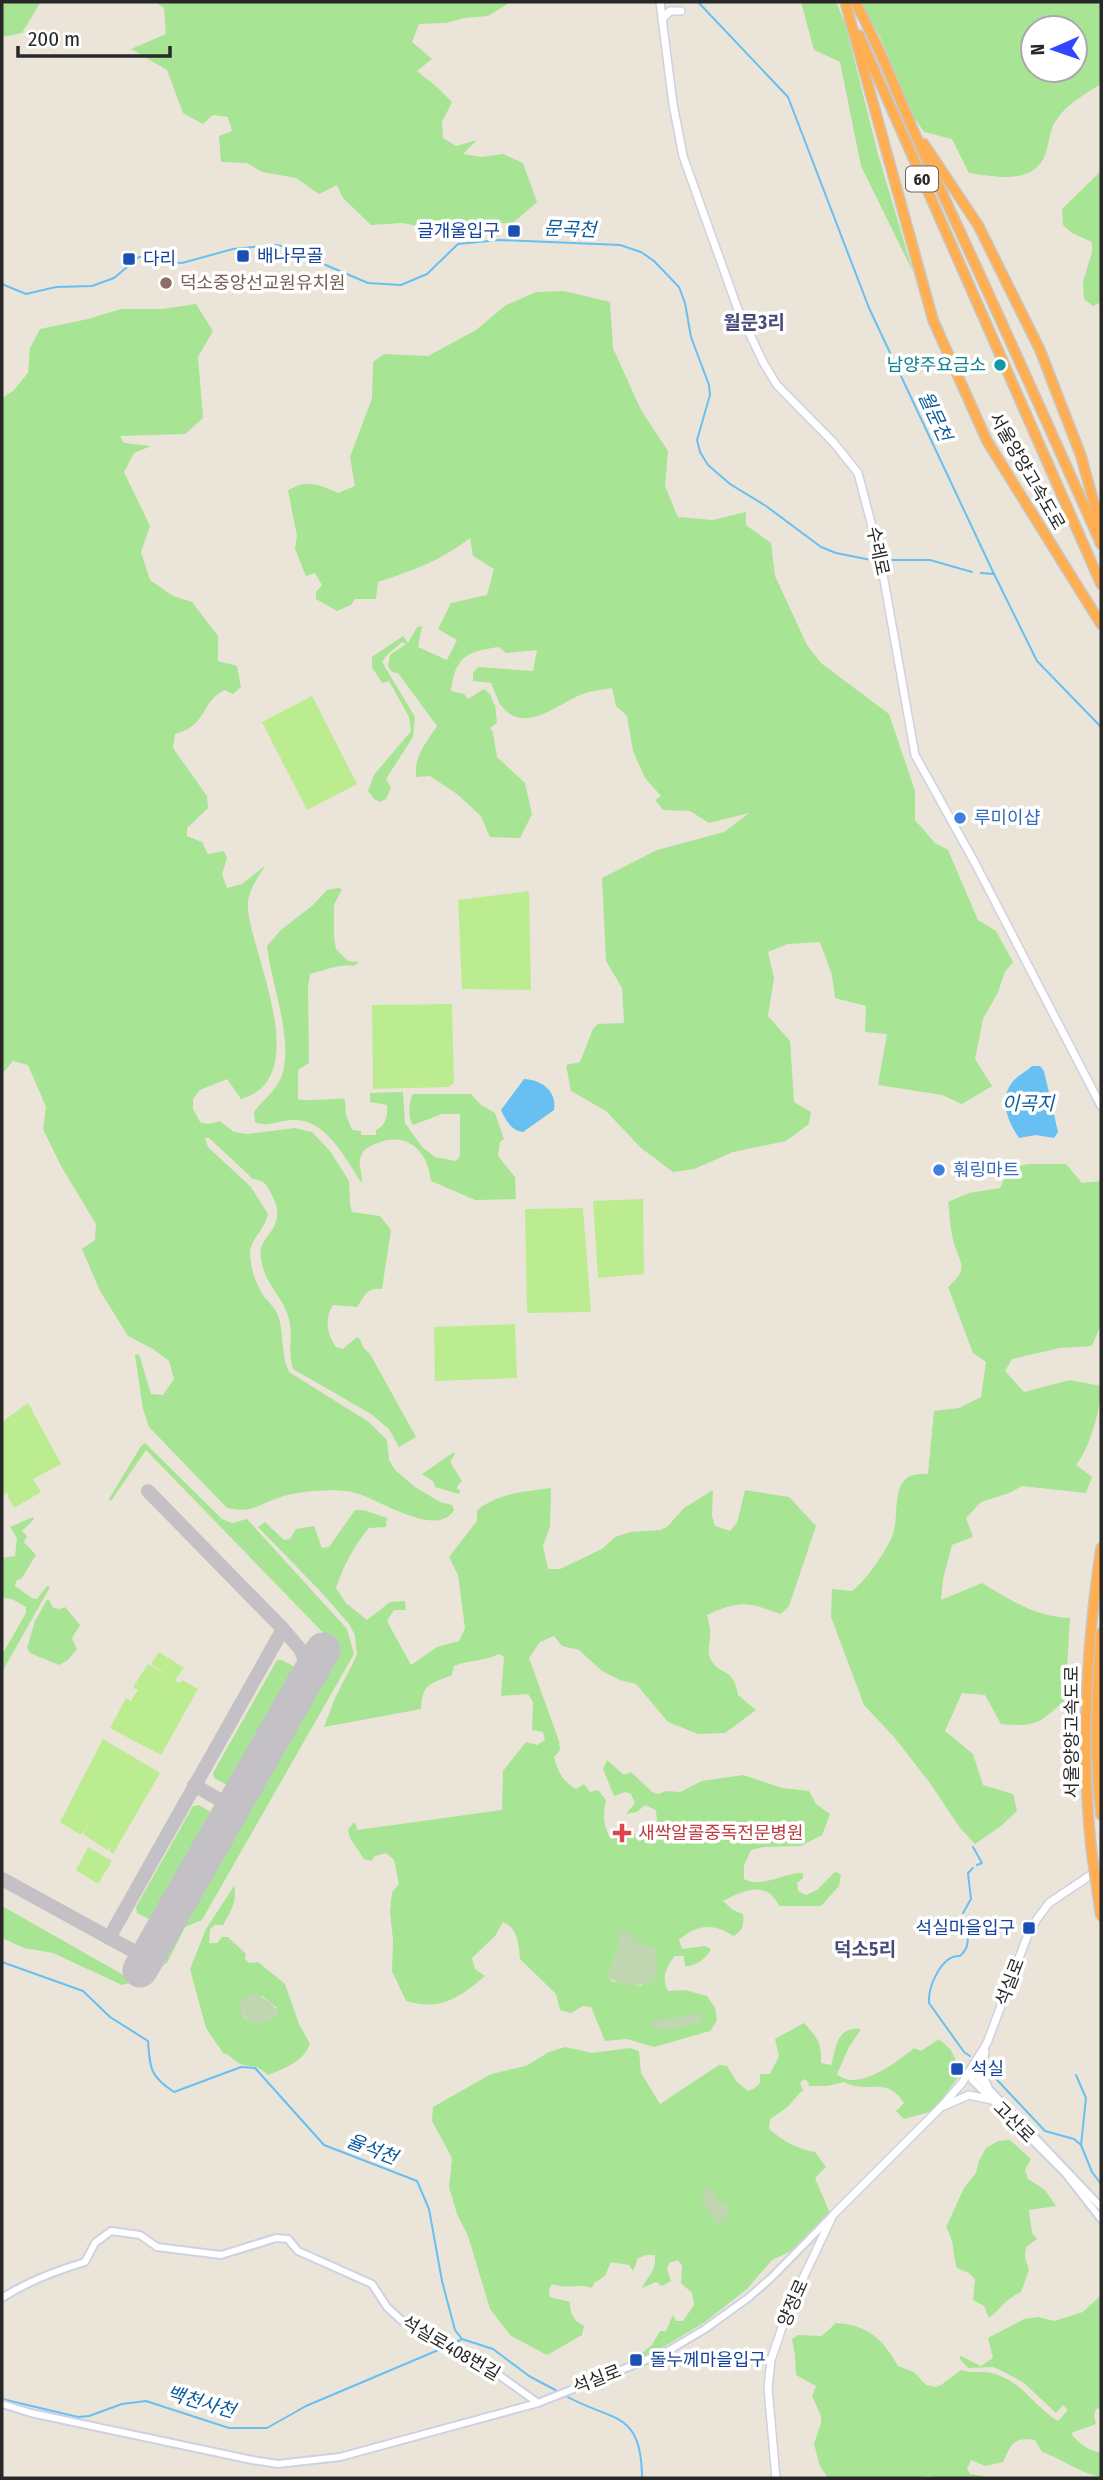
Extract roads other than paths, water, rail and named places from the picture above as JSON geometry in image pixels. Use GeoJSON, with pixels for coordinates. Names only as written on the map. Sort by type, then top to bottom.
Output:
{"type":"FeatureCollection","features":[{"type":"Feature","properties":{"kind":"highway","name":"서울양양고속도로"},"geometry":{"type":"LineString","coordinates":[[848,3],[879,48],[906,116],[1019,357],[1101,544]]}},
{"type":"Feature","properties":{"kind":"highway","name":"서울양양고속도로"},"geometry":{"type":"LineString","coordinates":[[848,3],[1101,584]]}},
{"type":"Feature","properties":{"kind":"highway","name":"서울양양고속도로"},"geometry":{"type":"LineString","coordinates":[[848,3],[933,320],[987,440],[1101,624]]}},
{"type":"Feature","properties":{"kind":"highway","name":"서울양양고속도로"},"geometry":{"type":"LineString","coordinates":[[906,116],[978,225],[1024,316],[1069,422],[1101,529]]}},
{"type":"Feature","properties":{"kind":"highway","name":"서울양양고속도로"},"geometry":{"type":"LineString","coordinates":[[1101,1548],[1092,1608],[1085,1733],[1088,1816],[1101,1917]]}},
{"type":"Feature","properties":{"kind":"highway","name":"서울양양고속도로"},"geometry":{"type":"LineString","coordinates":[[1101,1633],[1096,1724],[1101,1815]]}},
{"type":"Feature","properties":{"kind":"main road","name":"수레로"},"geometry":{"type":"LineString","coordinates":[[659,2],[683,156],[737,307],[776,385],[840,449],[858,473],[880,561],[915,755],[1101,1106]]}},
{"type":"Feature","properties":{"kind":"main road"},"geometry":{"type":"LineString","coordinates":[[661,15],[670,11],[681,11]]}},
{"type":"Feature","properties":{"kind":"main road","name":"석실로"},"geometry":{"type":"LineString","coordinates":[[833,2215],[941,2107],[969,2072],[987,2043],[1027,1937],[1037,1919],[1049,1903],[1101,1868]]}},
{"type":"Feature","properties":{"kind":"main road"},"geometry":{"type":"LineString","coordinates":[[987,2043],[981,2071],[988,2088]]}},
{"type":"Feature","properties":{"kind":"main road"},"geometry":{"type":"LineString","coordinates":[[941,2107],[969,2095],[992,2101]]}},
{"type":"Feature","properties":{"kind":"main road","name":"양정로"},"geometry":{"type":"LineString","coordinates":[[776,2478],[768,2388],[771,2360],[788,2310],[833,2215]]}},
{"type":"Feature","properties":{"kind":"main road"},"geometry":{"type":"LineString","coordinates":[[815,2233],[824,2236]]}},
{"type":"Feature","properties":{"kind":"street","name":"고산로"},"geometry":{"type":"LineString","coordinates":[[969,2072],[976,2075],[1101,2207]]}},
{"type":"Feature","properties":{"kind":"street","name":"고산로"},"geometry":{"type":"LineString","coordinates":[[969,2072],[972,2080],[1065,2173],[1101,2219]]}},
{"type":"Feature","properties":{"kind":"street","name":"석실로"},"geometry":{"type":"LineString","coordinates":[[2,2404],[31,2413],[252,2460],[278,2464],[340,2457],[541,2402],[668,2351],[705,2329],[764,2285],[833,2215]]}},
{"type":"Feature","properties":{"kind":"street","name":"석실로408번길"},"geometry":{"type":"LineString","coordinates":[[2,2298],[44,2274],[85,2262],[95,2243],[111,2231],[140,2235],[157,2246],[221,2255],[276,2238],[288,2239],[298,2251],[372,2284],[394,2313],[434,2341],[489,2368],[541,2402]]}},
{"type":"Feature","properties":{"kind":"water","name":"이곡지"},"geometry":{"type":"Polygon","coordinates":[[[1032,1066],[1040,1066],[1044,1071],[1058,1132],[1054,1138],[1036,1135],[1019,1138],[1008,1116],[1005,1102],[1009,1087],[1032,1066]]]}},
{"type":"Feature","properties":{"kind":"water"},"geometry":{"type":"Polygon","coordinates":[[[524,1079],[547,1087],[553,1097],[554,1110],[523,1132],[509,1124],[501,1110],[524,1079]]]}},
{"type":"Feature","properties":{"kind":"waterway","name":"월문천"},"geometry":{"type":"LineString","coordinates":[[698,2],[788,97],[869,308],[1037,661],[1101,727]]}},
{"type":"Feature","properties":{"kind":"waterway","name":"문곡천"},"geometry":{"type":"LineString","coordinates":[[2,284],[26,294],[56,287],[92,286],[114,278],[139,257],[150,256],[182,263],[233,249],[276,245],[295,248],[314,260],[368,283],[401,285],[427,274],[458,244],[499,240],[620,245],[641,252],[654,261],[679,287],[685,303],[691,337],[709,385],[710,395],[697,440],[708,465],[730,484],[766,506],[821,547],[836,553],[876,561]]}},
{"type":"Feature","properties":{"kind":"waterway","name":"문곡천"},"geometry":{"type":"LineString","coordinates":[[885,560],[930,560],[972,572]]}},
{"type":"Feature","properties":{"kind":"waterway","name":"문곡천"},"geometry":{"type":"LineString","coordinates":[[981,573],[994,574]]}},
{"type":"Feature","properties":{"kind":"waterway"},"geometry":{"type":"LineString","coordinates":[[973,1847],[982,1863],[977,1865]]}},
{"type":"Feature","properties":{"kind":"waterway"},"geometry":{"type":"LineString","coordinates":[[963,1913],[971,1899],[968,1873],[973,1868]]}},
{"type":"Feature","properties":{"kind":"waterway"},"geometry":{"type":"LineString","coordinates":[[962,1917],[968,1943],[960,1956],[947,1961],[937,1973],[929,2003],[964,2052],[970,2056]]}},
{"type":"Feature","properties":{"kind":"waterway","name":"율석천"},"geometry":{"type":"LineString","coordinates":[[2,1962],[83,1991],[110,2017],[148,2041],[153,2071],[160,2081],[174,2092],[241,2067],[255,2068],[324,2145],[417,2181],[429,2209],[442,2281],[455,2330],[462,2339],[493,2349],[529,2376],[559,2392]]}},
{"type":"Feature","properties":{"kind":"waterway"},"geometry":{"type":"LineString","coordinates":[[986,2068],[1045,2131],[1074,2139],[1081,2145],[1092,2172],[1101,2184]]}},
{"type":"Feature","properties":{"kind":"waterway"},"geometry":{"type":"LineString","coordinates":[[1076,2075],[1086,2098],[1081,2145]]}},
{"type":"Feature","properties":{"kind":"waterway","name":"백천사천"},"geometry":{"type":"LineString","coordinates":[[448,2346],[462,2339]]}},
{"type":"Feature","properties":{"kind":"waterway","name":"백천사천"},"geometry":{"type":"LineString","coordinates":[[2,2399],[78,2417],[89,2416],[122,2404],[146,2401],[229,2428],[267,2428],[306,2406],[443,2348]]}},
{"type":"Feature","properties":{"kind":"waterway","name":"율석천"},"geometry":{"type":"LineString","coordinates":[[564,2395],[621,2421],[630,2429],[641,2456],[642,2478]]}},
{"type":"Feature","properties":{"kind":"place","name":"글개울입구"},"geometry":{"type":"Point","coordinates":[514,231]}},
{"type":"Feature","properties":{"kind":"place","name":"배나무골"},"geometry":{"type":"Point","coordinates":[243,256]}},
{"type":"Feature","properties":{"kind":"place","name":"다리"},"geometry":{"type":"Point","coordinates":[129,259]}},
{"type":"Feature","properties":{"kind":"place","name":"덕소중앙선교원유치원"},"geometry":{"type":"Point","coordinates":[166,283]}},
{"type":"Feature","properties":{"kind":"place","name":"남양주요금소"},"geometry":{"type":"Point","coordinates":[1000,365]}},
{"type":"Feature","properties":{"kind":"place","name":"루미이샵"},"geometry":{"type":"Point","coordinates":[960,818]}},
{"type":"Feature","properties":{"kind":"place","name":"훠링마트"},"geometry":{"type":"Point","coordinates":[939,1170]}},
{"type":"Feature","properties":{"kind":"place","name":"새싹알콜중독전문병원"},"geometry":{"type":"Point","coordinates":[622,1833]}},
{"type":"Feature","properties":{"kind":"place","name":"석실마을입구"},"geometry":{"type":"Point","coordinates":[1029,1928]}},
{"type":"Feature","properties":{"kind":"place","name":"석실"},"geometry":{"type":"Point","coordinates":[957,2069]}},
{"type":"Feature","properties":{"kind":"place","name":"돌누께마을입구"},"geometry":{"type":"Point","coordinates":[636,2360]}},
{"type":"Feature","properties":{"kind":"district","name":"월문3리"},"geometry":{"type":"Point","coordinates":[754,322]}},
{"type":"Feature","properties":{"kind":"district","name":"덕소5리"},"geometry":{"type":"Point","coordinates":[865,1949]}}]}
